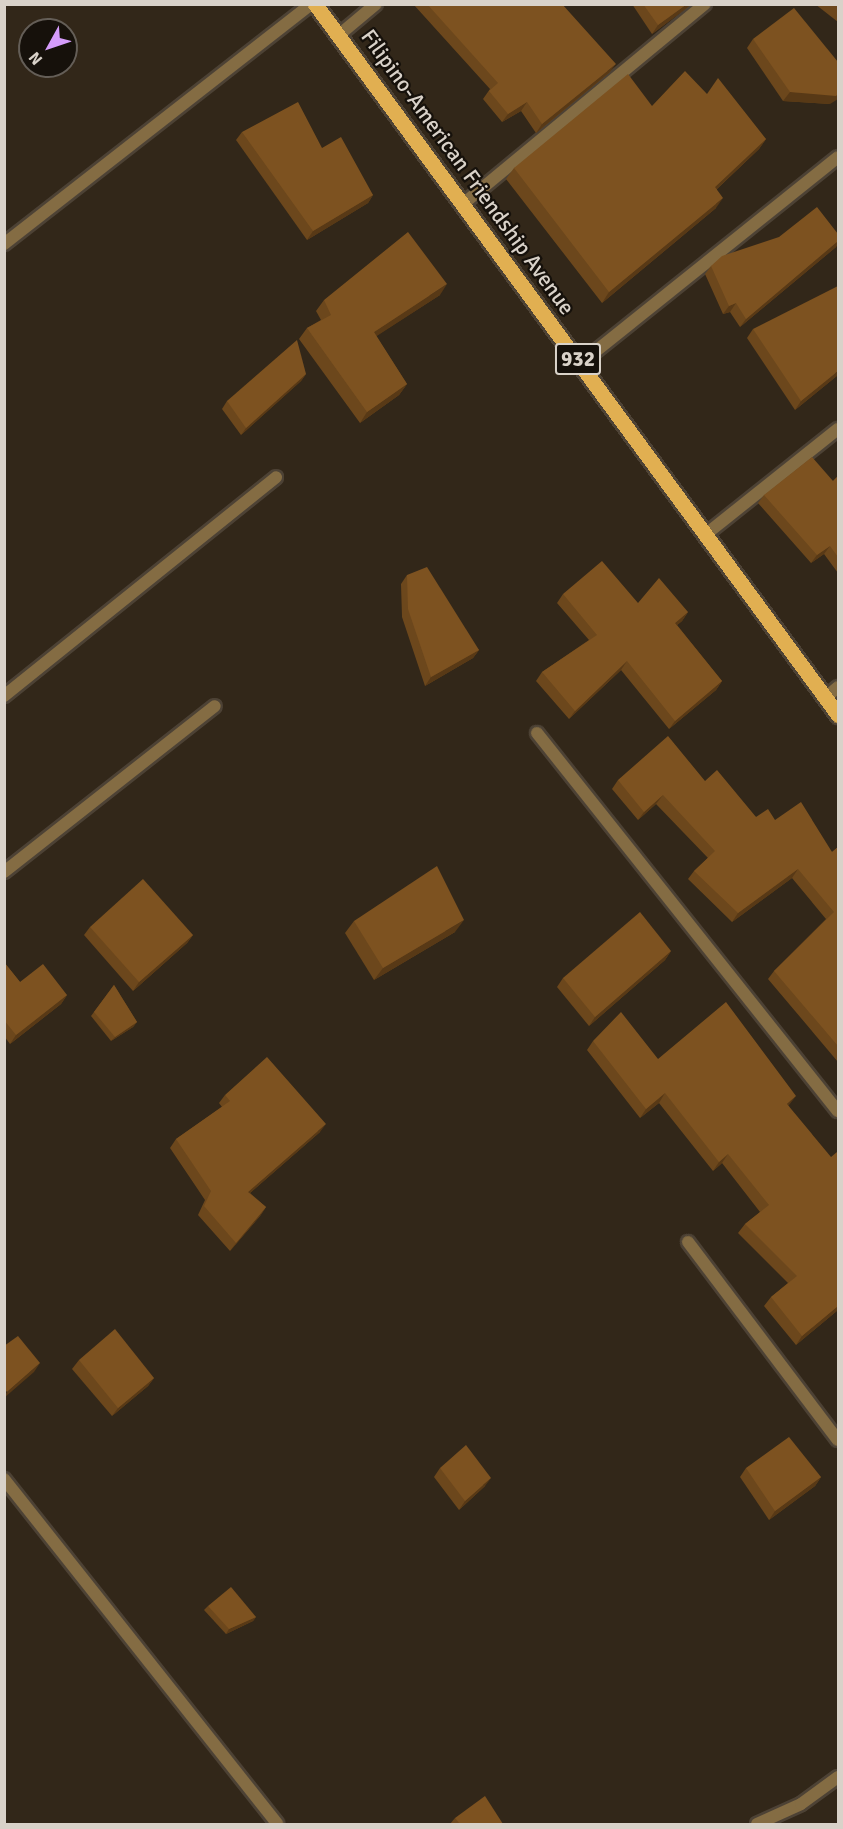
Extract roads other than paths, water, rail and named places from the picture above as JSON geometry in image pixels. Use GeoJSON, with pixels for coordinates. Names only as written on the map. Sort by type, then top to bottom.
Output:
{"type":"FeatureCollection","features":[{"type":"Feature","properties":{"kind":"main road","name":"Filipino-American Friendship Avenue"},"geometry":{"type":"LineString","coordinates":[[313,4],[339,35],[838,715]]}},
{"type":"Feature","properties":{"kind":"street"},"geometry":{"type":"LineString","coordinates":[[4,244],[313,4]]}},
{"type":"Feature","properties":{"kind":"street"},"geometry":{"type":"LineString","coordinates":[[339,35],[376,4]]}},
{"type":"Feature","properties":{"kind":"street"},"geometry":{"type":"LineString","coordinates":[[463,204],[705,4]]}},
{"type":"Feature","properties":{"kind":"street"},"geometry":{"type":"LineString","coordinates":[[581,363],[838,157]]}},
{"type":"Feature","properties":{"kind":"street"},"geometry":{"type":"LineString","coordinates":[[705,535],[838,429]]}},
{"type":"Feature","properties":{"kind":"street"},"geometry":{"type":"LineString","coordinates":[[4,696],[276,477]]}},
{"type":"Feature","properties":{"kind":"street"},"geometry":{"type":"LineString","coordinates":[[825,698],[838,687]]}},
{"type":"Feature","properties":{"kind":"street"},"geometry":{"type":"LineString","coordinates":[[4,872],[216,706]]}},
{"type":"Feature","properties":{"kind":"street"},"geometry":{"type":"LineString","coordinates":[[537,733],[838,1111]]}},
{"type":"Feature","properties":{"kind":"street"},"geometry":{"type":"LineString","coordinates":[[688,1242],[838,1440]]}},
{"type":"Feature","properties":{"kind":"street"},"geometry":{"type":"LineString","coordinates":[[4,1479],[277,1824]]}},
{"type":"Feature","properties":{"kind":"street"},"geometry":{"type":"LineString","coordinates":[[757,1824],[791,1810],[838,1777]]}}]}
